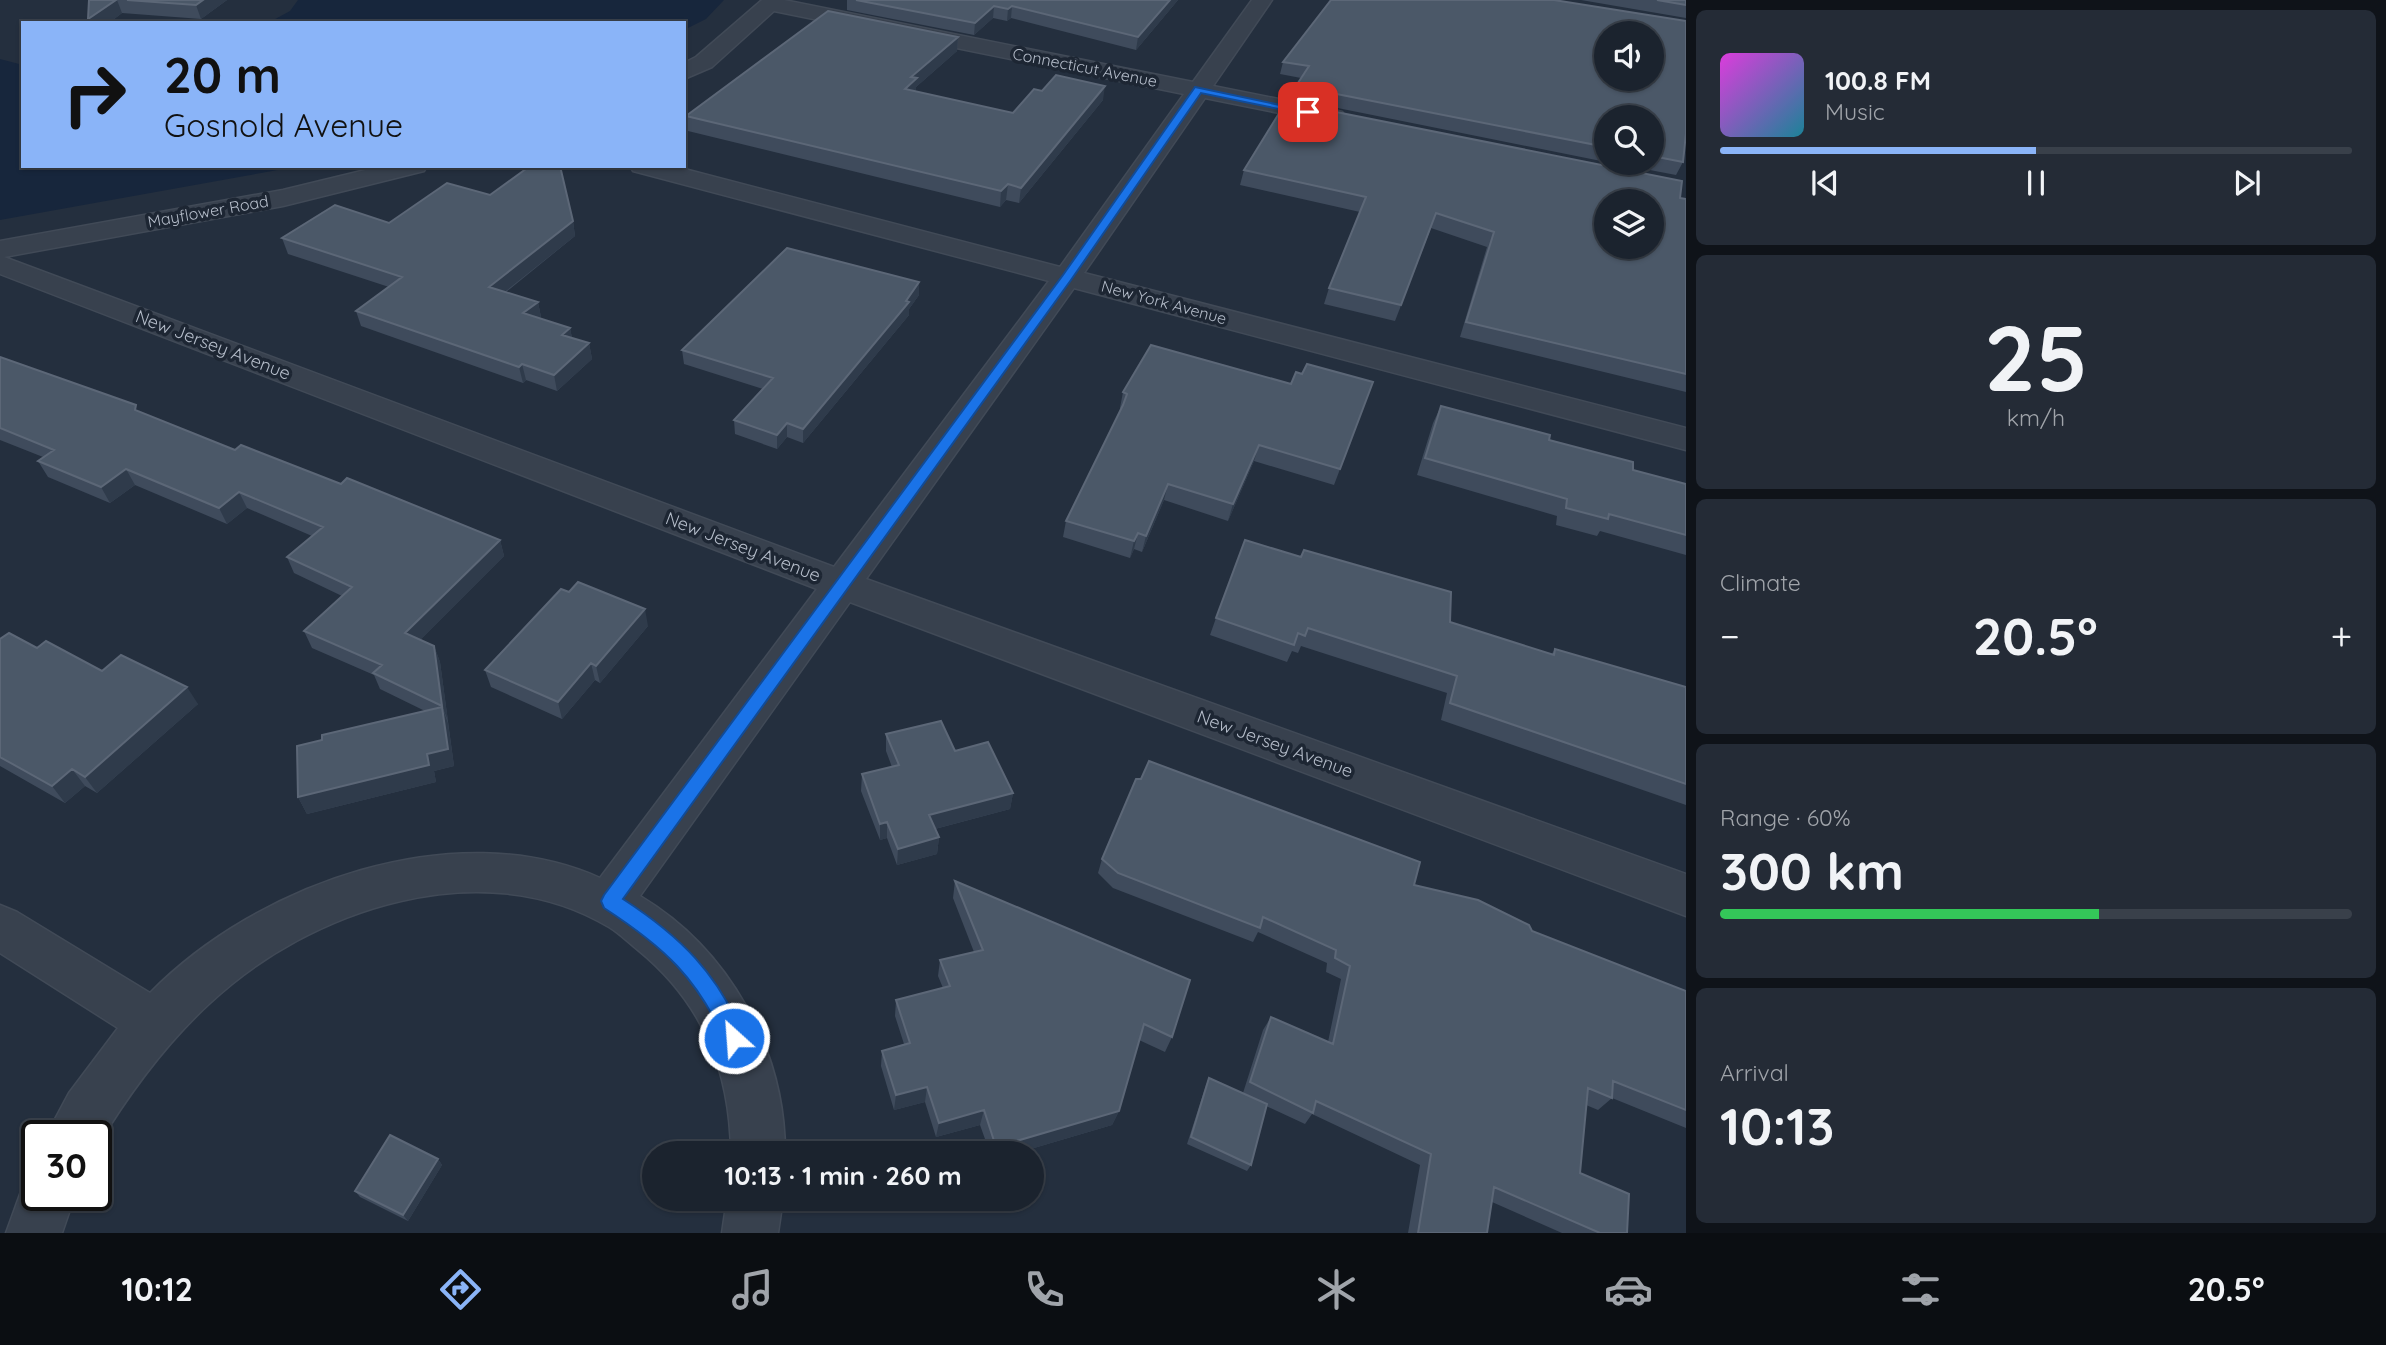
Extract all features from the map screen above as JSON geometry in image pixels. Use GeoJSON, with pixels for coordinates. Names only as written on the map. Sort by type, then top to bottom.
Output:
{"type":"FeatureCollection","features":[{"type":"Feature","properties":{"kind":"street"},"geometry":{"type":"LineString","coordinates":[[610,901],[1067,277],[1262,0]]}},
{"type":"Feature","properties":{"kind":"street"},"geometry":{"type":"LineString","coordinates":[[686,71],[704,62],[773,2]]}},
{"type":"Feature","properties":{"kind":"street","name":"Connecticut Avenue"},"geometry":{"type":"LineString","coordinates":[[773,2],[1363,123]]}},
{"type":"Feature","properties":{"kind":"street","name":"Mayflower Road"},"geometry":{"type":"LineString","coordinates":[[0,249],[283,198],[407,168]]}},
{"type":"Feature","properties":{"kind":"street","name":"New York Avenue"},"geometry":{"type":"LineString","coordinates":[[650,168],[1686,439]]}},
{"type":"Feature","properties":{"kind":"street","name":"New Jersey Avenue"},"geometry":{"type":"LineString","coordinates":[[0,264],[841,584],[1686,895]]}},
{"type":"Feature","properties":{"kind":"street"},"geometry":{"type":"LineString","coordinates":[[83,1120],[106,1081],[154,1023],[215,967],[282,923],[351,892],[420,876],[487,871],[552,879],[610,901],[656,931],[695,970],[727,1019],[749,1076],[757,1141]]}},
{"type":"Feature","properties":{"kind":"street"},"geometry":{"type":"LineString","coordinates":[[0,927],[154,1023]]}},
{"type":"Feature","properties":{"kind":"street"},"geometry":{"type":"LineString","coordinates":[[34,1233],[42,1211]]}},
{"type":"Feature","properties":{"kind":"street"},"geometry":{"type":"LineString","coordinates":[[750,1233],[753,1211]]}},
{"type":"Feature","properties":{"kind":"water"},"geometry":{"type":"Polygon","coordinates":[[[298,0],[724,0],[706,19],[686,29],[686,21],[272,21],[290,11],[298,0]]]}},
{"type":"Feature","properties":{"kind":"water"},"geometry":{"type":"Polygon","coordinates":[[[0,59],[21,64],[21,168],[289,168],[0,220],[0,59]]]}},
{"type":"Feature","properties":{"kind":"building"},"geometry":{"type":"Polygon","coordinates":[[[89,0],[116,0],[88,19],[89,0]]]}},
{"type":"Feature","properties":{"kind":"building"},"geometry":{"type":"Polygon","coordinates":[[[127,0],[203,0],[196,5],[127,0]]]}},
{"type":"Feature","properties":{"kind":"building"},"geometry":{"type":"Polygon","coordinates":[[[856,0],[1170,0],[1138,37],[1012,6],[1008,9],[994,6],[975,23],[856,0]]]}},
{"type":"Feature","properties":{"kind":"building"},"geometry":{"type":"Polygon","coordinates":[[[1331,0],[1554,0],[1686,21],[1686,133],[1683,162],[1664,158],[1664,105],[1594,105],[1594,145],[1296,86],[1309,66],[1283,62],[1331,0]]]}},
{"type":"Feature","properties":{"kind":"building"},"geometry":{"type":"Polygon","coordinates":[[[1657,0],[1686,0],[1686,5],[1657,0]]]}},
{"type":"Feature","properties":{"kind":"building"},"geometry":{"type":"Polygon","coordinates":[[[828,11],[958,37],[911,77],[917,78],[905,89],[1013,113],[1034,89],[1042,91],[1056,75],[1105,86],[1021,188],[1008,184],[1001,191],[686,116],[828,11]]]}},
{"type":"Feature","properties":{"kind":"building"},"geometry":{"type":"Polygon","coordinates":[[[1286,102],[1594,163],[1594,175],[1652,175],[1682,181],[1680,198],[1686,199],[1686,374],[1466,322],[1494,232],[1436,213],[1401,305],[1329,288],[1366,197],[1244,170],[1286,102]]]}},
{"type":"Feature","properties":{"kind":"building"},"geometry":{"type":"Polygon","coordinates":[[[527,168],[560,168],[573,221],[489,287],[538,302],[523,313],[570,328],[562,335],[589,343],[554,375],[522,364],[519,367],[356,311],[402,277],[282,238],[335,205],[389,223],[447,183],[490,195],[527,168]]]}},
{"type":"Feature","properties":{"kind":"building"},"geometry":{"type":"Polygon","coordinates":[[[787,248],[919,282],[906,301],[909,302],[803,429],[787,423],[777,435],[734,420],[773,378],[682,350],[787,248]]]}},
{"type":"Feature","properties":{"kind":"building"},"geometry":{"type":"Polygon","coordinates":[[[1151,345],[1291,384],[1296,372],[1302,374],[1307,364],[1373,382],[1340,469],[1259,445],[1233,504],[1168,484],[1146,536],[1138,533],[1134,541],[1066,521],[1123,405],[1127,394],[1123,392],[1151,345]]]}},
{"type":"Feature","properties":{"kind":"building"},"geometry":{"type":"Polygon","coordinates":[[[0,357],[136,405],[135,410],[235,450],[241,445],[341,484],[347,478],[500,540],[405,633],[434,646],[442,706],[373,673],[382,665],[304,631],[352,587],[287,557],[323,527],[239,492],[219,508],[126,469],[101,487],[38,461],[54,450],[0,428],[0,357]]]}},
{"type":"Feature","properties":{"kind":"building"},"geometry":{"type":"Polygon","coordinates":[[[1441,406],[1550,435],[1549,440],[1633,462],[1633,470],[1686,484],[1686,535],[1609,514],[1608,519],[1566,508],[1567,499],[1425,458],[1441,406]]]}},
{"type":"Feature","properties":{"kind":"building"},"geometry":{"type":"Polygon","coordinates":[[[1245,540],[1301,557],[1304,550],[1451,592],[1450,622],[1554,655],[1555,649],[1686,687],[1686,784],[1450,703],[1457,676],[1308,628],[1305,636],[1298,633],[1294,645],[1216,618],[1245,540]]]}},
{"type":"Feature","properties":{"kind":"building"},"geometry":{"type":"Polygon","coordinates":[[[578,582],[645,609],[596,666],[591,663],[558,702],[485,670],[561,589],[569,592],[578,582]]]}},
{"type":"Feature","properties":{"kind":"building"},"geometry":{"type":"Polygon","coordinates":[[[9,633],[37,648],[46,641],[102,671],[121,655],[187,687],[85,777],[72,769],[52,786],[0,757],[0,639],[9,633]]]}},
{"type":"Feature","properties":{"kind":"building"},"geometry":{"type":"Polygon","coordinates":[[[442,707],[448,749],[427,754],[429,765],[298,797],[297,746],[322,740],[322,735],[442,707]]]}},
{"type":"Feature","properties":{"kind":"building"},"geometry":{"type":"Polygon","coordinates":[[[941,721],[955,751],[988,742],[1013,793],[929,815],[939,837],[898,849],[887,822],[880,824],[862,774],[899,765],[886,734],[941,721]]]}},
{"type":"Feature","properties":{"kind":"building"},"geometry":{"type":"Polygon","coordinates":[[[1149,761],[1420,862],[1414,885],[1478,900],[1529,925],[1532,931],[1686,991],[1686,1110],[1613,1081],[1612,1098],[1588,1088],[1580,1173],[1629,1194],[1627,1233],[1600,1233],[1494,1187],[1487,1233],[1418,1233],[1431,1154],[1316,1101],[1313,1113],[1250,1082],[1271,1017],[1333,1044],[1350,966],[1335,958],[1336,950],[1263,917],[1260,928],[1118,873],[1102,859],[1136,779],[1141,779],[1149,761]]]}},
{"type":"Feature","properties":{"kind":"building"},"geometry":{"type":"Polygon","coordinates":[[[955,881],[1190,980],[1172,1037],[1144,1024],[1119,1111],[1016,1141],[994,1141],[984,1110],[939,1123],[927,1087],[896,1095],[882,1051],[910,1043],[896,1000],[950,986],[940,960],[983,950],[955,881]]]}},
{"type":"Feature","properties":{"kind":"building"},"geometry":{"type":"Polygon","coordinates":[[[1209,1078],[1267,1104],[1251,1165],[1191,1137],[1209,1078]]]}},
{"type":"Feature","properties":{"kind":"building"},"geometry":{"type":"Polygon","coordinates":[[[390,1135],[438,1159],[403,1215],[355,1191],[390,1135]]]}},
{"type":"Feature","properties":{"kind":"route"},"geometry":{"type":"LineString","coordinates":[[734,1038],[727,1019],[695,970],[656,931],[610,901],[1067,277],[1198,89],[1308,112]]}}]}
